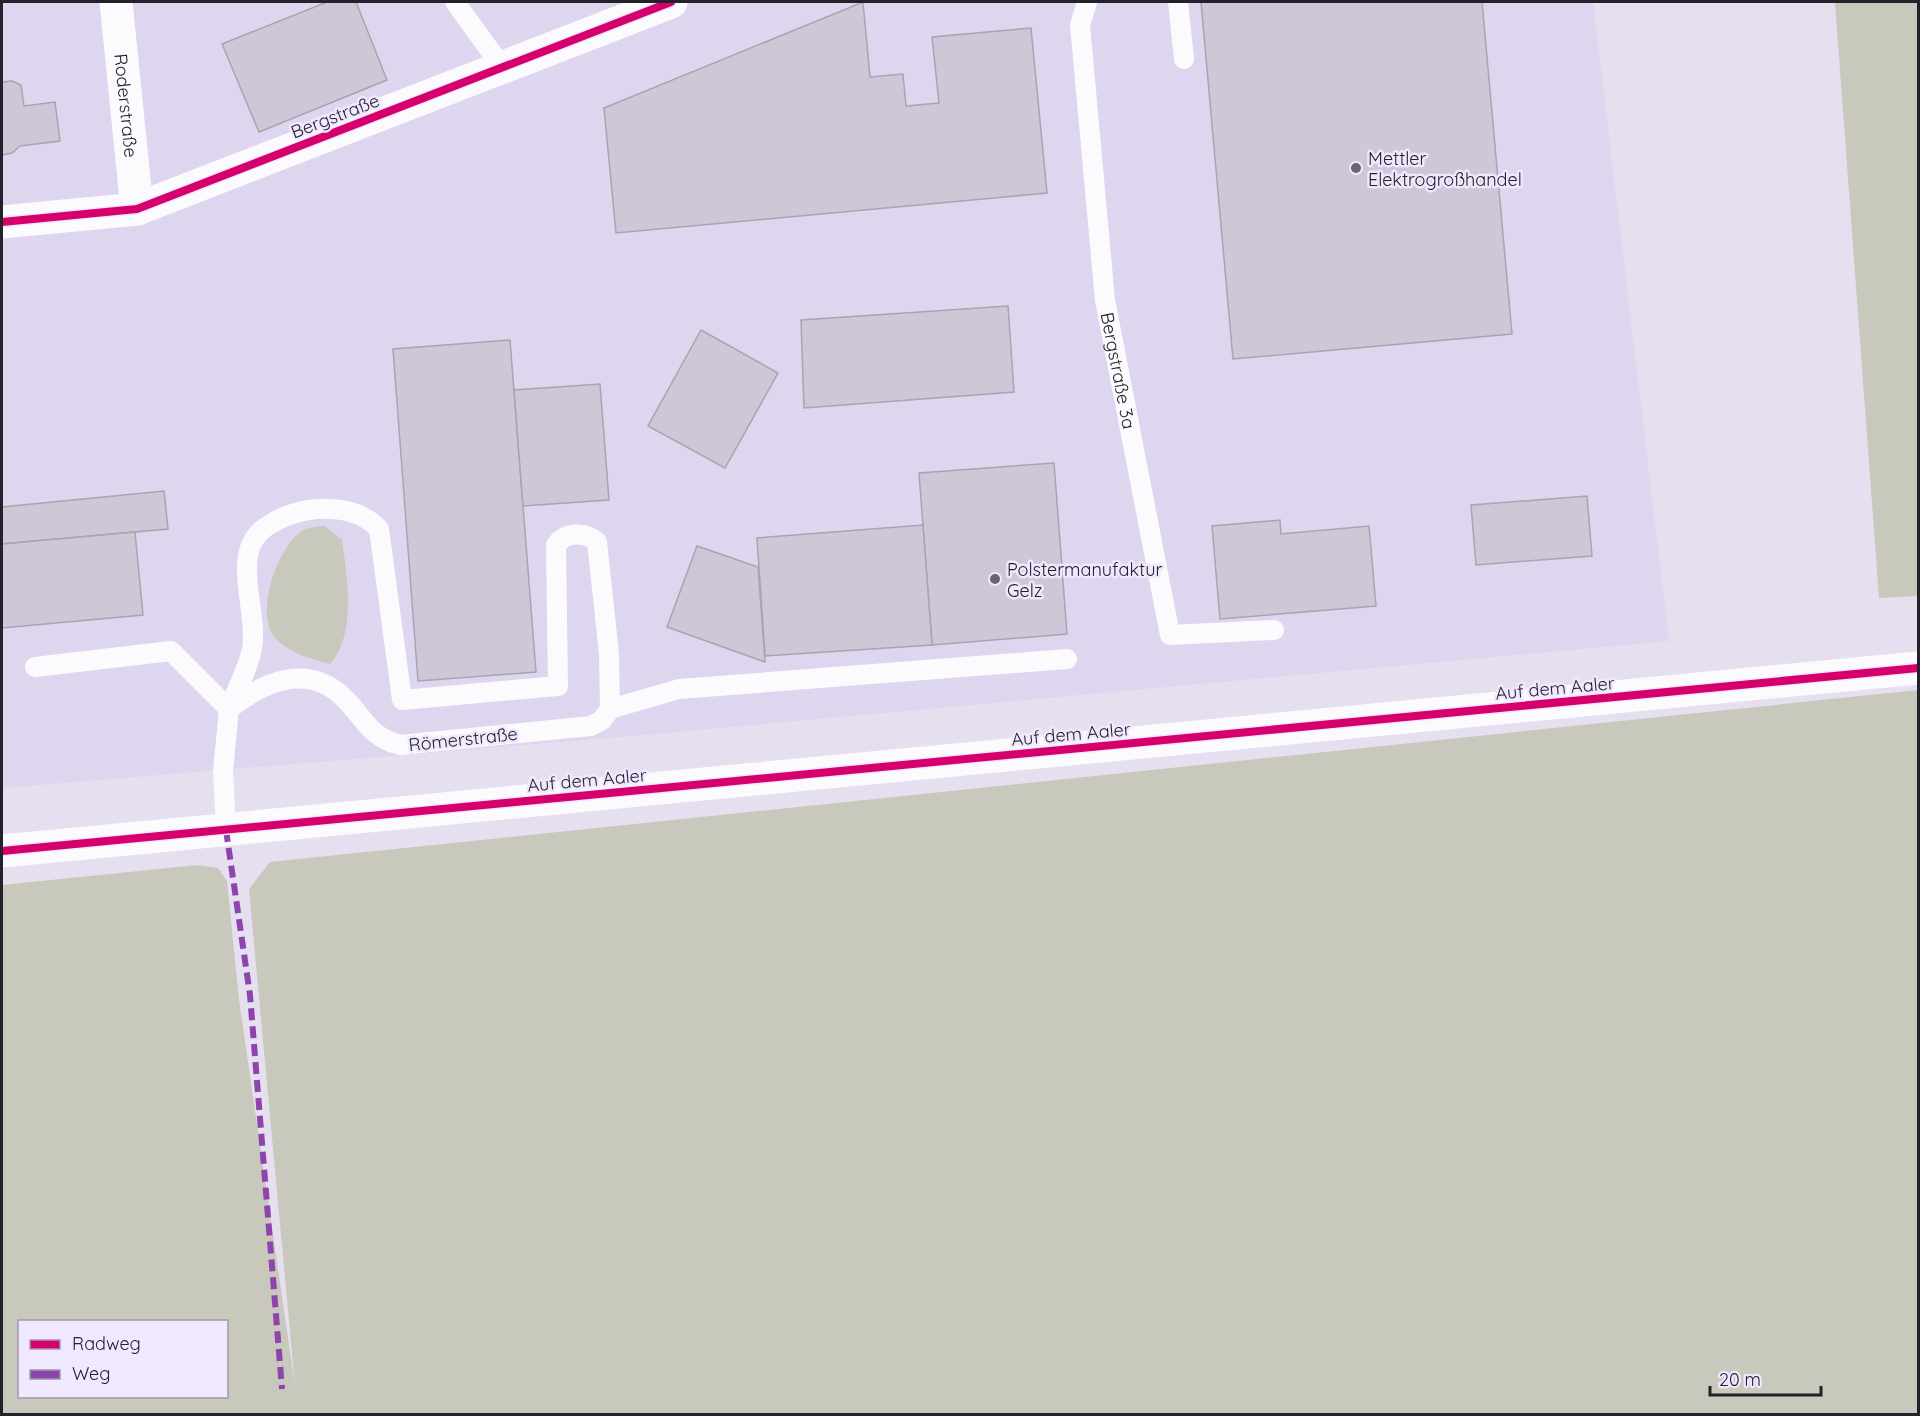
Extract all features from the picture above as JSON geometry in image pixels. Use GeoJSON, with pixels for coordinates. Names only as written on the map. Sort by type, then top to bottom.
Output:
{"type":"FeatureCollection","features":[{"type":"Feature","properties":{"kind":"street","name":"Roderstraße"},"geometry":{"type":"LineString","coordinates":[[116,2],[137,209]]}},
{"type":"Feature","properties":{"kind":"street","name":"Bergstraße"},"geometry":{"type":"LineString","coordinates":[[2,222],[137,209],[671,2]]}},
{"type":"Feature","properties":{"kind":"street","name":"Auf dem Aaler"},"geometry":{"type":"LineString","coordinates":[[2,851],[1918,668]]}},
{"type":"Feature","properties":{"kind":"lane"},"geometry":{"type":"LineString","coordinates":[[455,2],[502,67]]}},
{"type":"Feature","properties":{"kind":"lane","name":"Bergstraße 3a"},"geometry":{"type":"LineString","coordinates":[[1087,2],[1080,25],[1105,300],[1170,635],[1274,630]]}},
{"type":"Feature","properties":{"kind":"lane"},"geometry":{"type":"LineString","coordinates":[[1178,2],[1184,59]]}},
{"type":"Feature","properties":{"kind":"lane"},"geometry":{"type":"LineString","coordinates":[[226,830],[223,771],[229,709],[252,648],[248,552],[257,532],[287,514],[317,509],[345,510],[367,516],[379,529],[402,700],[558,686],[556,545],[565,537],[580,534],[592,537],[597,542],[609,654],[610,709],[679,689],[1067,659]]}},
{"type":"Feature","properties":{"kind":"lane"},"geometry":{"type":"LineString","coordinates":[[34,667],[171,651],[229,709]]}},
{"type":"Feature","properties":{"kind":"lane","name":"Römerstraße"},"geometry":{"type":"LineString","coordinates":[[229,709],[250,693],[275,681],[299,676],[322,682],[343,696],[371,731],[386,741],[400,746],[591,726],[603,720],[610,709]]}},
{"type":"Feature","properties":{"kind":"shaded area"},"geometry":{"type":"Polygon","coordinates":[[[2,2],[1593,2],[1669,641],[632,736],[2,788],[2,2]]]}},
{"type":"Feature","properties":{"kind":"shaded area"},"geometry":{"type":"Polygon","coordinates":[[[1835,2],[1918,2],[1918,596],[1879,598],[1835,2]]]}},
{"type":"Feature","properties":{"kind":"shaded area"},"geometry":{"type":"Polygon","coordinates":[[[324,526],[342,540],[348,588],[344,637],[330,664],[301,655],[282,644],[270,628],[267,615],[270,585],[282,555],[298,534],[310,528],[324,526]]]}},
{"type":"Feature","properties":{"kind":"shaded area"},"geometry":{"type":"Polygon","coordinates":[[[1918,690],[1918,1414],[2,1414],[2,885],[197,865],[218,868],[227,881],[239,1000],[295,1386],[249,889],[270,862],[1918,690]]]}},
{"type":"Feature","properties":{"kind":"building"},"geometry":{"type":"Polygon","coordinates":[[[327,2],[356,2],[387,80],[259,132],[222,44],[327,2]]]}},
{"type":"Feature","properties":{"kind":"building"},"geometry":{"type":"Polygon","coordinates":[[[863,2],[870,77],[903,74],[906,106],[939,103],[932,37],[1031,28],[1047,193],[616,233],[604,108],[863,2]]]}},
{"type":"Feature","properties":{"kind":"building","name":"Mettler Elektrogroßhandel"},"geometry":{"type":"Polygon","coordinates":[[[1201,2],[1482,2],[1512,334],[1233,359],[1201,2]]]}},
{"type":"Feature","properties":{"kind":"building"},"geometry":{"type":"Polygon","coordinates":[[[12,81],[21,85],[24,106],[55,102],[60,141],[20,146],[12,153],[2,155],[2,82],[12,81]]]}},
{"type":"Feature","properties":{"kind":"building"},"geometry":{"type":"Polygon","coordinates":[[[1008,306],[1014,392],[804,408],[801,320],[1008,306]]]}},
{"type":"Feature","properties":{"kind":"building"},"geometry":{"type":"Polygon","coordinates":[[[701,330],[778,373],[725,468],[648,426],[701,330]]]}},
{"type":"Feature","properties":{"kind":"building"},"geometry":{"type":"Polygon","coordinates":[[[510,340],[536,672],[418,681],[393,349],[510,340]]]}},
{"type":"Feature","properties":{"kind":"building"},"geometry":{"type":"Polygon","coordinates":[[[600,384],[609,500],[523,506],[514,390],[600,384]]]}},
{"type":"Feature","properties":{"kind":"building","name":"Polstermanufaktur Gelz"},"geometry":{"type":"Polygon","coordinates":[[[1054,463],[1067,634],[932,645],[919,473],[1054,463]]]}},
{"type":"Feature","properties":{"kind":"building"},"geometry":{"type":"Polygon","coordinates":[[[164,491],[168,529],[2,544],[2,507],[164,491]]]}},
{"type":"Feature","properties":{"kind":"building"},"geometry":{"type":"Polygon","coordinates":[[[1587,496],[1592,556],[1476,565],[1471,505],[1587,496]]]}},
{"type":"Feature","properties":{"kind":"building"},"geometry":{"type":"Polygon","coordinates":[[[1280,520],[1281,534],[1369,526],[1376,606],[1220,619],[1212,526],[1280,520]]]}},
{"type":"Feature","properties":{"kind":"building"},"geometry":{"type":"Polygon","coordinates":[[[923,525],[932,645],[765,656],[757,538],[923,525]]]}},
{"type":"Feature","properties":{"kind":"building"},"geometry":{"type":"Polygon","coordinates":[[[135,532],[143,615],[2,628],[2,544],[135,532]]]}},
{"type":"Feature","properties":{"kind":"building"},"geometry":{"type":"Polygon","coordinates":[[[697,546],[758,567],[765,662],[667,627],[697,546]]]}},
{"type":"Feature","properties":{"kind":"marked path"},"geometry":{"type":"LineString","coordinates":[[226,830],[250,995],[282,1389]]}},
{"type":"Feature","properties":{"kind":"cycle path"},"geometry":{"type":"LineString","coordinates":[[2,222],[137,209],[671,2]]}},
{"type":"Feature","properties":{"kind":"cycle path"},"geometry":{"type":"LineString","coordinates":[[2,851],[1918,668]]}},
{"type":"Feature","properties":{"kind":"place","name":"Mettler Elektrogroßhandel"},"geometry":{"type":"Point","coordinates":[1356,168]}},
{"type":"Feature","properties":{"kind":"place","name":"Polstermanufaktur Gelz"},"geometry":{"type":"Point","coordinates":[995,579]}}]}
